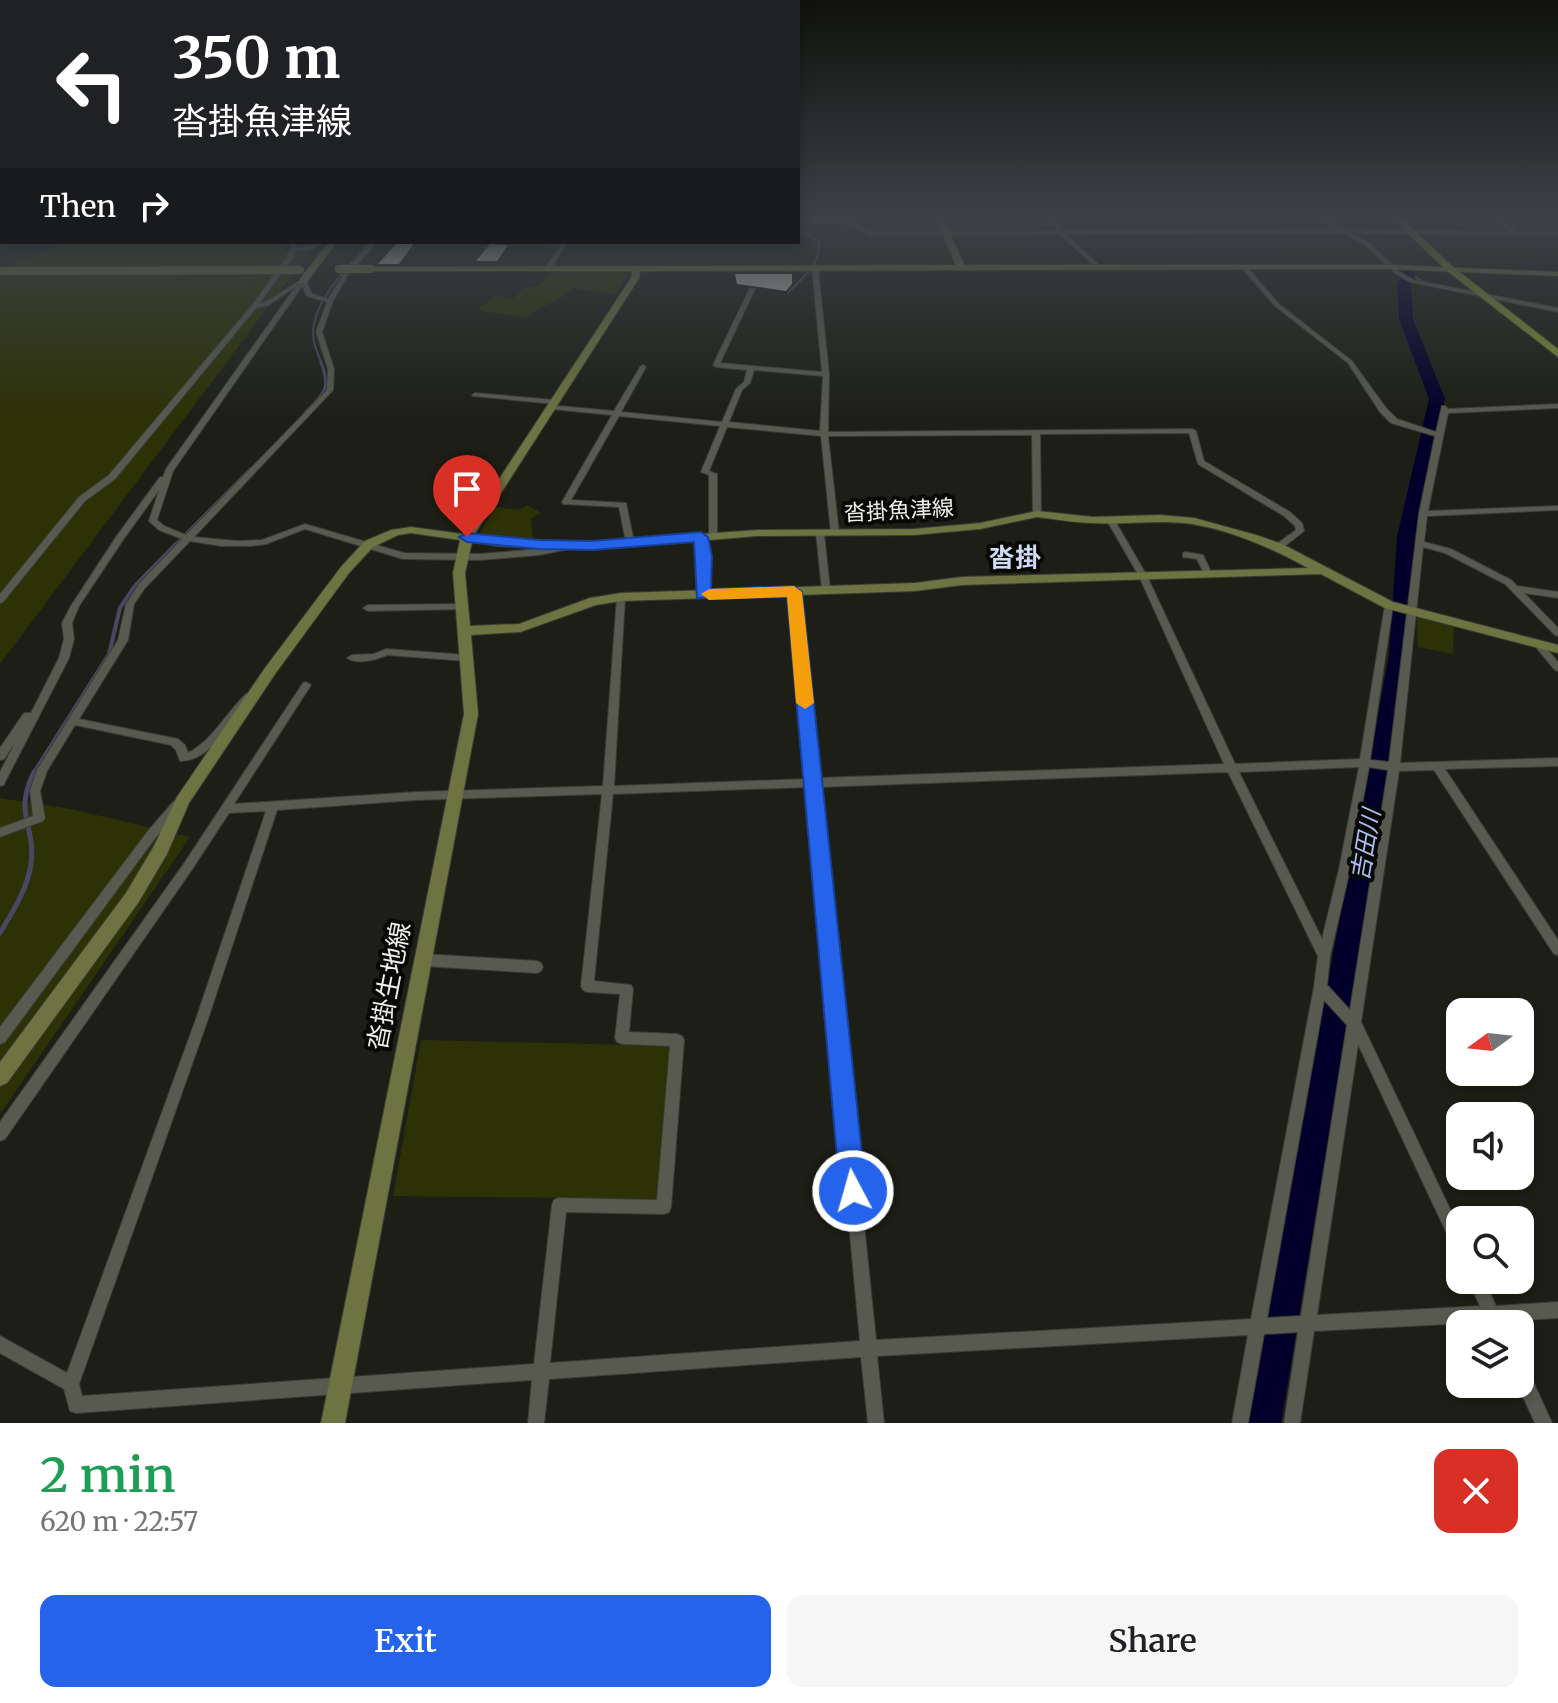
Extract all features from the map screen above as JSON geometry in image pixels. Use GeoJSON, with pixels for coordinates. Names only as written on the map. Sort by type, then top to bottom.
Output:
{"type":"FeatureCollection","features":[{"type":"Feature","properties":{"kind":"main road"},"geometry":{"type":"LineString","coordinates":[[461,557],[467,537],[630,285]]}},
{"type":"Feature","properties":{"kind":"main road"},"geometry":{"type":"LineString","coordinates":[[1472,285],[1558,354]]}},
{"type":"Feature","properties":{"kind":"main road","name":"沓掛魚津線"},"geometry":{"type":"LineString","coordinates":[[369,544],[381,536],[411,530],[569,546],[707,536],[914,532],[980,526],[1037,514],[1194,521],[1222,527],[1278,547],[1390,606],[1558,649]]}},
{"type":"Feature","properties":{"kind":"main road"},"geometry":{"type":"LineString","coordinates":[[0,1077],[132,898],[161,849],[182,801],[260,687],[345,570],[369,544]]}},
{"type":"Feature","properties":{"kind":"main road","name":"沓掛生地線"},"geometry":{"type":"LineString","coordinates":[[333,1423],[471,714],[461,557]]}},
{"type":"Feature","properties":{"kind":"main road","name":"沓掛魚津線"},"geometry":{"type":"LineString","coordinates":[[464,631],[520,628],[594,601],[621,597],[915,587],[962,581],[1321,571]]}},
{"type":"Feature","properties":{"kind":"street"},"geometry":{"type":"LineString","coordinates":[[0,600],[82,499],[112,477],[268,285]]}},
{"type":"Feature","properties":{"kind":"street"},"geometry":{"type":"LineString","coordinates":[[254,306],[270,305],[294,285]]}},
{"type":"Feature","properties":{"kind":"street"},"geometry":{"type":"LineString","coordinates":[[0,782],[64,658],[69,639],[67,623],[75,606],[119,539],[300,285]]}},
{"type":"Feature","properties":{"kind":"street"},"geometry":{"type":"LineString","coordinates":[[305,285],[309,295],[330,301]]}},
{"type":"Feature","properties":{"kind":"street"},"geometry":{"type":"LineString","coordinates":[[0,833],[39,818],[35,791],[42,770],[123,640],[130,604],[142,586],[330,390],[331,369],[319,332],[339,285]]}},
{"type":"Feature","properties":{"kind":"street"},"geometry":{"type":"LineString","coordinates":[[817,285],[826,374],[824,434],[835,533]]}},
{"type":"Feature","properties":{"kind":"street"},"geometry":{"type":"LineString","coordinates":[[1260,285],[1277,305],[1350,362],[1394,421],[1439,435]]}},
{"type":"Feature","properties":{"kind":"street"},"geometry":{"type":"LineString","coordinates":[[1432,285],[1558,310]]}},
{"type":"Feature","properties":{"kind":"street"},"geometry":{"type":"LineString","coordinates":[[752,289],[716,365],[826,374]]}},
{"type":"Feature","properties":{"kind":"street"},"geometry":{"type":"LineString","coordinates":[[630,542],[623,505],[566,502],[643,367]]}},
{"type":"Feature","properties":{"kind":"street"},"geometry":{"type":"LineString","coordinates":[[703,595],[713,474],[705,472],[739,389],[747,383],[751,368]]}},
{"type":"Feature","properties":{"kind":"street"},"geometry":{"type":"LineString","coordinates":[[475,395],[616,414],[824,434],[1192,431],[1201,462],[1287,514],[1299,525],[1300,531],[1278,547]]}},
{"type":"Feature","properties":{"kind":"street"},"geometry":{"type":"LineString","coordinates":[[1292,1423],[1390,767],[1423,514],[1444,410],[1558,406]]}},
{"type":"Feature","properties":{"kind":"street"},"geometry":{"type":"LineString","coordinates":[[1036,432],[1037,514]]}},
{"type":"Feature","properties":{"kind":"street"},"geometry":{"type":"LineString","coordinates":[[169,471],[153,521],[159,529],[172,536],[246,544],[266,541],[290,529],[305,526],[403,556],[461,557],[539,552],[569,546]]}},
{"type":"Feature","properties":{"kind":"street"},"geometry":{"type":"LineString","coordinates":[[1423,514],[1558,508]]}},
{"type":"Feature","properties":{"kind":"street"},"geometry":{"type":"LineString","coordinates":[[1110,519],[1143,576],[1231,767],[1324,956]]}},
{"type":"Feature","properties":{"kind":"street"},"geometry":{"type":"LineString","coordinates":[[820,533],[826,590]]}},
{"type":"Feature","properties":{"kind":"street"},"geometry":{"type":"LineString","coordinates":[[1420,543],[1448,551],[1518,589],[1558,633]]}},
{"type":"Feature","properties":{"kind":"street"},"geometry":{"type":"LineString","coordinates":[[1186,555],[1200,557],[1208,574]]}},
{"type":"Feature","properties":{"kind":"street"},"geometry":{"type":"LineString","coordinates":[[1518,589],[1558,595]]}},
{"type":"Feature","properties":{"kind":"street"},"geometry":{"type":"LineString","coordinates":[[794,592],[876,1423]]}},
{"type":"Feature","properties":{"kind":"street"},"geometry":{"type":"LineString","coordinates":[[536,1423],[559,1205],[664,1207],[677,1040],[622,1038],[627,989],[587,986],[608,790],[621,597]]}},
{"type":"Feature","properties":{"kind":"street"},"geometry":{"type":"LineString","coordinates":[[1240,1423],[1324,991],[1324,956],[1369,763],[1390,606]]}},
{"type":"Feature","properties":{"kind":"street"},"geometry":{"type":"LineString","coordinates":[[368,608],[462,607]]}},
{"type":"Feature","properties":{"kind":"street"},"geometry":{"type":"LineString","coordinates":[[1537,643],[1558,668]]}},
{"type":"Feature","properties":{"kind":"street"},"geometry":{"type":"LineString","coordinates":[[352,658],[375,657],[386,652],[467,658]]}},
{"type":"Feature","properties":{"kind":"street"},"geometry":{"type":"LineString","coordinates":[[0,1134],[189,865],[200,843],[227,809],[306,685]]}},
{"type":"Feature","properties":{"kind":"street"},"geometry":{"type":"LineString","coordinates":[[73,721],[174,742],[181,748],[184,758],[189,758],[202,750],[233,711],[260,687]]}},
{"type":"Feature","properties":{"kind":"street"},"geometry":{"type":"LineString","coordinates":[[0,756],[41,698]]}},
{"type":"Feature","properties":{"kind":"street"},"geometry":{"type":"LineString","coordinates":[[227,809],[455,794],[1231,767],[1369,763],[1390,767],[1558,762]]}},
{"type":"Feature","properties":{"kind":"street"},"geometry":{"type":"LineString","coordinates":[[1437,766],[1558,950]]}},
{"type":"Feature","properties":{"kind":"street"},"geometry":{"type":"LineString","coordinates":[[0,1038],[152,834],[182,801]]}},
{"type":"Feature","properties":{"kind":"street"},"geometry":{"type":"LineString","coordinates":[[273,806],[202,1019],[71,1384],[76,1405],[869,1348],[1309,1322],[1446,1320]]}},
{"type":"Feature","properties":{"kind":"street"},"geometry":{"type":"LineString","coordinates":[[423,960],[537,967]]}},
{"type":"Feature","properties":{"kind":"street"},"geometry":{"type":"LineString","coordinates":[[1324,991],[1351,1019],[1446,1217]]}},
{"type":"Feature","properties":{"kind":"street"},"geometry":{"type":"LineString","coordinates":[[1534,1313],[1558,1310]]}},
{"type":"Feature","properties":{"kind":"street"},"geometry":{"type":"LineString","coordinates":[[0,1344],[71,1384]]}},
{"type":"Feature","properties":{"kind":"street"},"geometry":{"type":"LineString","coordinates":[[1532,1398],[1544,1423]]}},
{"type":"Feature","properties":{"kind":"green space"},"geometry":{"type":"Polygon","coordinates":[[[0,285],[284,285],[0,664],[0,285]]]}},
{"type":"Feature","properties":{"kind":"green space"},"geometry":{"type":"Polygon","coordinates":[[[621,285],[616,295],[574,288],[525,318],[477,310],[495,296],[513,299],[524,287],[621,285]]]}},
{"type":"Feature","properties":{"kind":"green space"},"geometry":{"type":"Polygon","coordinates":[[[527,505],[541,513],[531,518],[533,540],[478,536],[495,507],[520,510],[527,505]]]}},
{"type":"Feature","properties":{"kind":"green space"},"geometry":{"type":"Polygon","coordinates":[[[1417,616],[1454,622],[1453,654],[1418,647],[1417,616]]]}},
{"type":"Feature","properties":{"kind":"green space"},"geometry":{"type":"Polygon","coordinates":[[[0,798],[71,809],[190,837],[0,1114],[0,798]]]}},
{"type":"Feature","properties":{"kind":"green space"},"geometry":{"type":"Polygon","coordinates":[[[421,1040],[671,1046],[659,1199],[393,1196],[421,1040]]]}},
{"type":"Feature","properties":{"kind":"building"},"geometry":{"type":"Polygon","coordinates":[[[747,285],[791,285],[786,291],[747,285]]]}},
{"type":"Feature","properties":{"kind":"waterway"},"geometry":{"type":"LineString","coordinates":[[322,364],[313,333],[319,308],[332,285]]}},
{"type":"Feature","properties":{"kind":"waterway"},"geometry":{"type":"LineString","coordinates":[[788,293],[795,285]]}},
{"type":"Feature","properties":{"kind":"waterway","name":"吉田川"},"geometry":{"type":"LineString","coordinates":[[1263,1423],[1399,656],[1406,537],[1437,399],[1406,319],[1404,285]]}},
{"type":"Feature","properties":{"kind":"waterway"},"geometry":{"type":"LineString","coordinates":[[304,414],[324,391],[326,379],[321,362]]}},
{"type":"Feature","properties":{"kind":"waterway"},"geometry":{"type":"LineString","coordinates":[[174,546],[250,469]]}},
{"type":"Feature","properties":{"kind":"waterway"},"geometry":{"type":"LineString","coordinates":[[33,773],[109,654],[120,608],[134,587],[176,544]]}},
{"type":"Feature","properties":{"kind":"waterway"},"geometry":{"type":"LineString","coordinates":[[0,933],[19,900],[29,874],[32,851],[25,799],[33,773]]}},
{"type":"Feature","properties":{"kind":"slow traffic"},"geometry":{"type":"LineString","coordinates":[[709,594],[794,592],[805,703]]}},
{"type":"Feature","properties":{"kind":"district","name":"沓掛"},"geometry":{"type":"Point","coordinates":[1015,558]}},
{"type":"Feature","properties":{"kind":"route"},"geometry":{"type":"LineString","coordinates":[[467,537],[539,545],[592,546],[701,537],[703,595],[794,592],[853,1191]]}}]}
